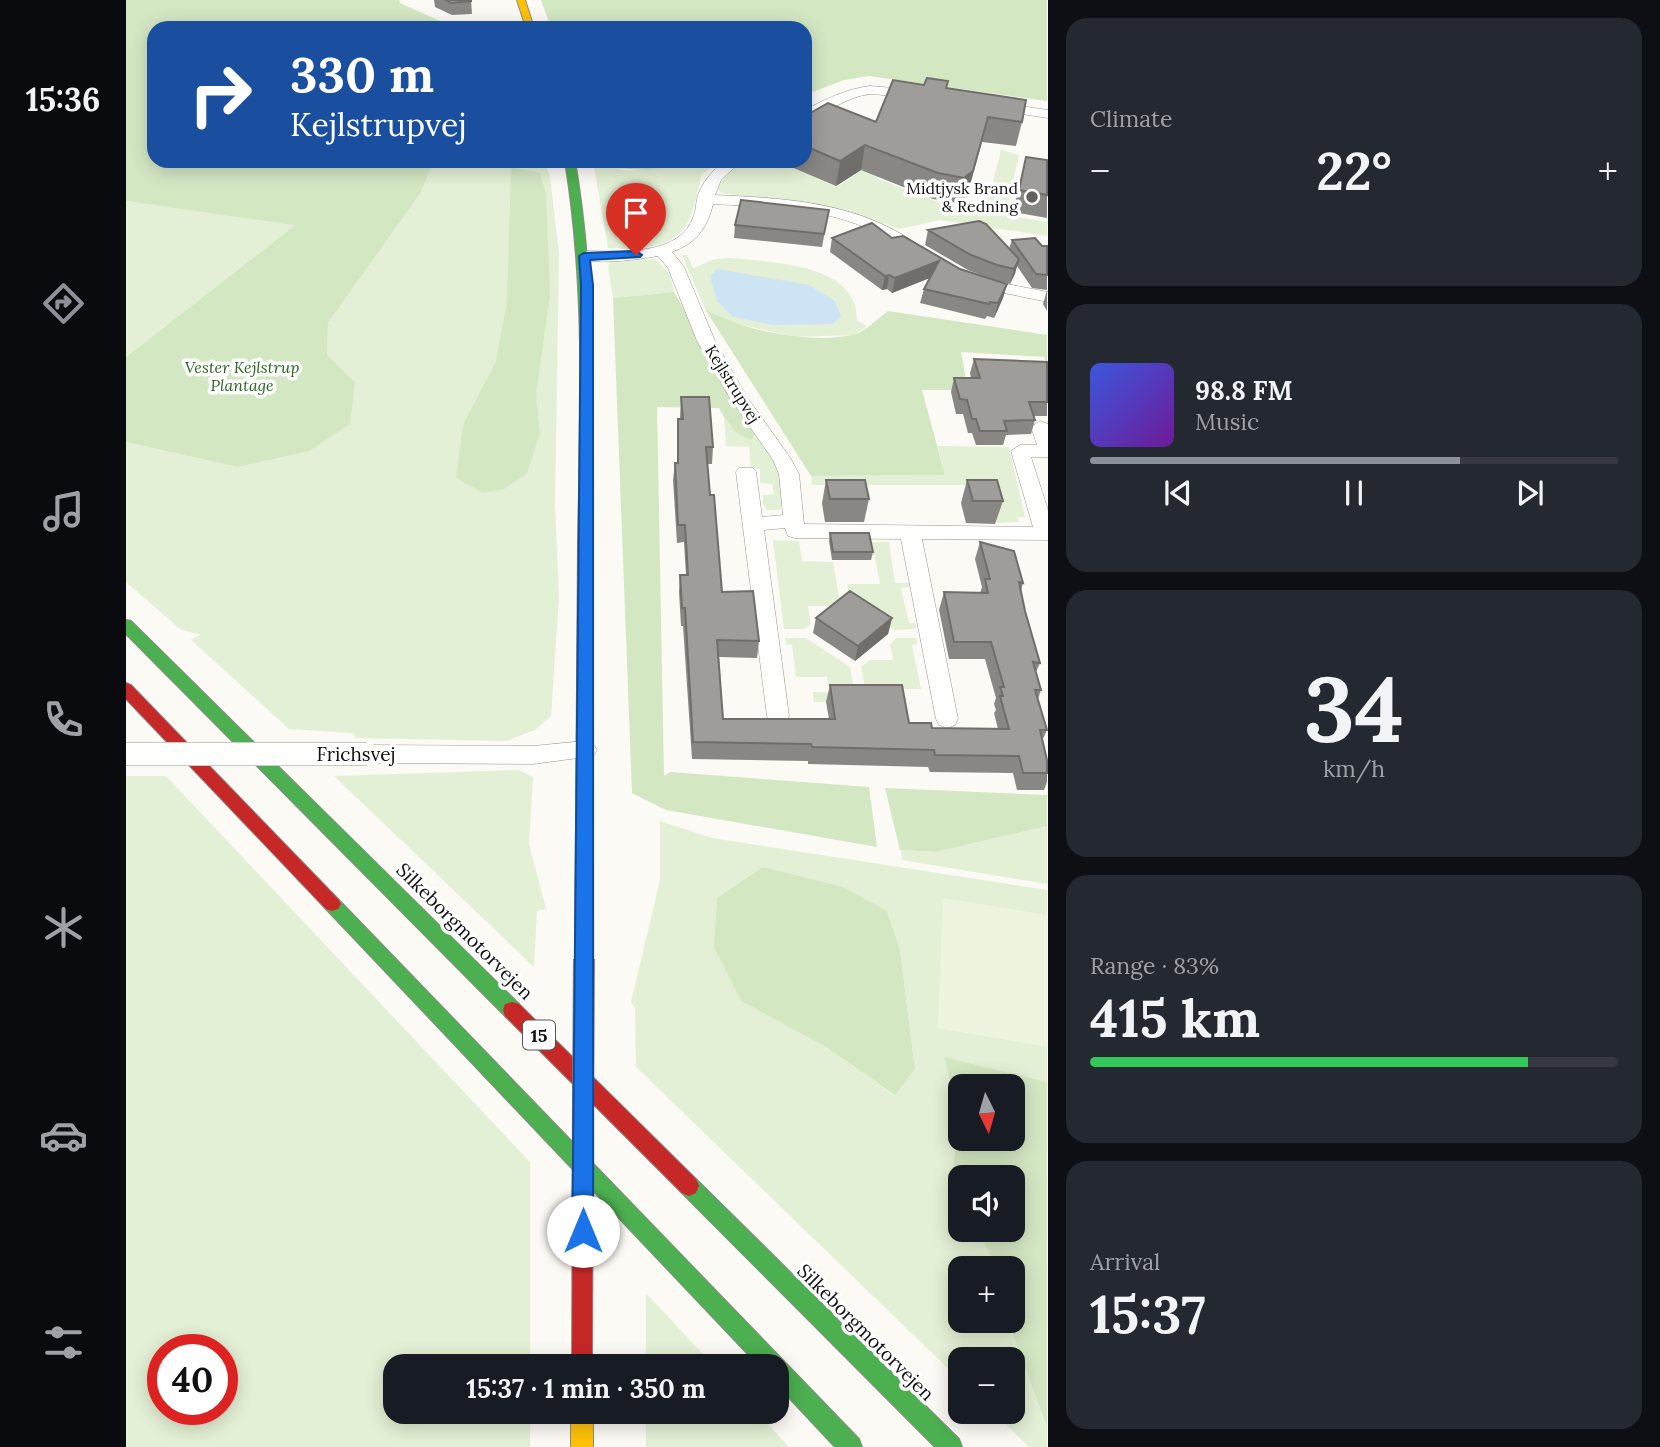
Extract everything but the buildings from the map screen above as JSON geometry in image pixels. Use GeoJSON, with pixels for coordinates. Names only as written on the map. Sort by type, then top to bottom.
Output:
{"type":"FeatureCollection","features":[{"type":"Feature","properties":{"kind":"main road"},"geometry":{"type":"LineString","coordinates":[[521,0],[528,21]]}},
{"type":"Feature","properties":{"kind":"main road"},"geometry":{"type":"LineString","coordinates":[[572,168],[578,198],[587,285],[582,1354]]}},
{"type":"Feature","properties":{"kind":"main road","name":"Silkeborgmotorvejen"},"geometry":{"type":"LineString","coordinates":[[126,625],[951,1447]]}},
{"type":"Feature","properties":{"kind":"main road"},"geometry":{"type":"LineString","coordinates":[[126,689],[763,1354]]}},
{"type":"Feature","properties":{"kind":"main road"},"geometry":{"type":"LineString","coordinates":[[789,1382],[851,1447]]}},
{"type":"Feature","properties":{"kind":"main road"},"geometry":{"type":"LineString","coordinates":[[582,1424],[582,1447]]}},
{"type":"Feature","properties":{"kind":"street"},"geometry":{"type":"LineString","coordinates":[[812,112],[848,93],[864,90],[880,89],[933,97]]}},
{"type":"Feature","properties":{"kind":"street"},"geometry":{"type":"LineString","coordinates":[[974,103],[1048,114]]}},
{"type":"Feature","properties":{"kind":"street"},"geometry":{"type":"LineString","coordinates":[[584,256],[636,255],[682,243],[694,233],[701,219],[708,184],[726,168]]}},
{"type":"Feature","properties":{"kind":"street"},"geometry":{"type":"LineString","coordinates":[[704,199],[815,209],[847,216],[888,233],[938,264]]}},
{"type":"Feature","properties":{"kind":"street","name":"Kejlstrupvej"},"geometry":{"type":"LineString","coordinates":[[662,250],[676,267],[706,341],[739,398],[782,459],[789,474],[794,521]]}},
{"type":"Feature","properties":{"kind":"street"},"geometry":{"type":"LineString","coordinates":[[961,276],[1002,290],[1048,297]]}},
{"type":"Feature","properties":{"kind":"street"},"geometry":{"type":"LineString","coordinates":[[753,524],[794,521],[795,531],[1045,534],[1020,451],[1048,451],[1040,427]]}},
{"type":"Feature","properties":{"kind":"street"},"geometry":{"type":"LineString","coordinates":[[746,472],[778,716]]}},
{"type":"Feature","properties":{"kind":"street"},"geometry":{"type":"LineString","coordinates":[[910,532],[947,719]]}},
{"type":"Feature","properties":{"kind":"street","name":"Frichsvej"},"geometry":{"type":"LineString","coordinates":[[126,754],[533,755],[585,750]]}},
{"type":"Feature","properties":{"kind":"green space","name":"Vester Kejlstrup Plantage"},"geometry":{"type":"Polygon","coordinates":[[[126,0],[399,0],[400,3],[440,21],[147,21],[147,168],[431,168],[420,194],[328,323],[327,354],[355,382],[350,424],[309,451],[237,467],[126,442],[126,357],[295,225],[126,201],[126,0]]]}},
{"type":"Feature","properties":{"kind":"green space"},"geometry":{"type":"Polygon","coordinates":[[[541,0],[1047,0],[1047,101],[869,76],[844,80],[812,92],[812,21],[548,21],[541,0]]]}},
{"type":"Feature","properties":{"kind":"green space"},"geometry":{"type":"Polygon","coordinates":[[[894,147],[904,151],[876,178],[967,213],[989,197],[1001,150],[1019,155],[1006,212],[1011,216],[1047,222],[1047,236],[940,220],[899,229],[844,209],[721,193],[717,188],[734,168],[796,168],[837,187],[894,147]]]}},
{"type":"Feature","properties":{"kind":"green space"},"geometry":{"type":"Polygon","coordinates":[[[431,168],[547,168],[550,176],[559,254],[555,506],[559,596],[551,716],[535,730],[506,741],[356,738],[353,733],[289,729],[191,640],[200,635],[180,629],[126,582],[126,442],[237,467],[355,382],[327,354],[328,323],[420,194],[431,168]]]}},
{"type":"Feature","properties":{"kind":"green space"},"geometry":{"type":"Polygon","coordinates":[[[511,168],[516,168],[540,173],[546,193],[550,295],[536,395],[540,433],[527,474],[504,489],[483,493],[456,478],[463,425],[496,361],[507,301],[511,168]]]}},
{"type":"Feature","properties":{"kind":"green space"},"geometry":{"type":"Polygon","coordinates":[[[594,168],[711,168],[702,174],[688,222],[673,238],[641,248],[608,248],[594,168]]]}},
{"type":"Feature","properties":{"kind":"green space"},"geometry":{"type":"Polygon","coordinates":[[[612,168],[659,168],[649,170],[612,168]]]}},
{"type":"Feature","properties":{"kind":"green space"},"geometry":{"type":"Polygon","coordinates":[[[126,201],[296,224],[126,357],[126,201]]]}},
{"type":"Feature","properties":{"kind":"green space"},"geometry":{"type":"Polygon","coordinates":[[[682,255],[687,255],[693,268],[723,258],[734,258],[791,265],[822,274],[847,291],[855,304],[857,320],[867,326],[854,335],[795,337],[725,321],[705,309],[682,255]]]}},
{"type":"Feature","properties":{"kind":"green space"},"geometry":{"type":"Polygon","coordinates":[[[655,259],[670,274],[674,292],[613,298],[608,267],[610,262],[655,259]]]}},
{"type":"Feature","properties":{"kind":"green space"},"geometry":{"type":"Polygon","coordinates":[[[674,292],[755,432],[752,440],[741,435],[729,424],[719,408],[657,407],[664,776],[670,772],[869,787],[877,847],[666,810],[632,793],[613,298],[674,292]]]}},
{"type":"Feature","properties":{"kind":"green space"},"geometry":{"type":"Polygon","coordinates":[[[705,309],[738,324],[796,337],[857,334],[888,311],[1047,335],[1047,365],[1044,357],[961,352],[968,390],[922,390],[945,475],[811,476],[705,309]]]}},
{"type":"Feature","properties":{"kind":"green space"},"geometry":{"type":"Polygon","coordinates":[[[724,416],[730,427],[755,432],[773,459],[784,489],[780,510],[767,510],[763,504],[763,495],[774,494],[772,484],[760,483],[760,469],[751,469],[749,447],[726,446],[724,416]]]}},
{"type":"Feature","properties":{"kind":"green space"},"geometry":{"type":"Polygon","coordinates":[[[938,446],[1009,447],[1025,517],[1017,517],[1019,522],[997,523],[986,485],[812,485],[811,476],[945,475],[938,446]]]}},
{"type":"Feature","properties":{"kind":"green space"},"geometry":{"type":"Polygon","coordinates":[[[773,540],[799,541],[802,561],[833,562],[840,602],[834,606],[808,606],[811,624],[804,629],[784,629],[773,540]]]}},
{"type":"Feature","properties":{"kind":"green space"},"geometry":{"type":"Polygon","coordinates":[[[872,542],[889,542],[895,583],[915,583],[916,586],[901,588],[909,623],[915,623],[916,629],[895,630],[851,602],[847,584],[880,584],[872,542]]]}},
{"type":"Feature","properties":{"kind":"green space"},"geometry":{"type":"Polygon","coordinates":[[[785,638],[806,638],[850,667],[856,702],[814,702],[813,692],[850,693],[850,689],[829,689],[827,677],[796,677],[792,645],[786,644],[785,638]]]}},
{"type":"Feature","properties":{"kind":"green space"},"geometry":{"type":"Polygon","coordinates":[[[896,638],[916,638],[917,644],[912,645],[921,689],[873,689],[868,702],[861,667],[870,660],[893,660],[890,644],[896,638]]]}},
{"type":"Feature","properties":{"kind":"green space"},"geometry":{"type":"Polygon","coordinates":[[[519,770],[533,777],[529,844],[546,909],[537,911],[534,967],[334,776],[519,770]]]}},
{"type":"Feature","properties":{"kind":"green space"},"geometry":{"type":"Polygon","coordinates":[[[126,776],[166,776],[530,1162],[530,1354],[383,1354],[383,1424],[530,1424],[530,1447],[126,1447],[126,776]]]}},
{"type":"Feature","properties":{"kind":"green space"},"geometry":{"type":"Polygon","coordinates":[[[885,788],[1047,795],[1047,826],[936,852],[900,850],[885,788]]]}},
{"type":"Feature","properties":{"kind":"green space"},"geometry":{"type":"Polygon","coordinates":[[[660,821],[712,838],[1047,890],[1047,1082],[1026,1077],[1026,1074],[1013,1074],[944,1058],[948,1074],[948,1152],[955,1152],[953,1165],[948,1165],[948,1242],[983,1242],[992,1256],[948,1256],[948,1333],[1012,1333],[1018,1347],[948,1347],[948,1368],[636,1067],[635,1008],[631,1002],[660,880],[660,821]],[[887,911],[741,1001],[824,1046],[894,1095],[915,1069],[900,949],[887,911]]]}},
{"type":"Feature","properties":{"kind":"green space"},"geometry":{"type":"Polygon","coordinates":[[[1047,826],[1047,884],[902,860],[901,850],[936,852],[1047,826]]]}},
{"type":"Feature","properties":{"kind":"green space"},"geometry":{"type":"Polygon","coordinates":[[[763,867],[843,887],[887,911],[900,949],[915,1069],[895,1095],[824,1046],[741,1001],[714,947],[717,898],[763,867]]]}},
{"type":"Feature","properties":{"kind":"green space"},"geometry":{"type":"Polygon","coordinates":[[[943,898],[1047,915],[1047,1047],[938,1028],[943,898]]]}},
{"type":"Feature","properties":{"kind":"green space"},"geometry":{"type":"Polygon","coordinates":[[[944,1057],[1014,1074],[948,1074],[944,1057]]]}},
{"type":"Feature","properties":{"kind":"green space"},"geometry":{"type":"Polygon","coordinates":[[[1026,1077],[1047,1082],[1047,1427],[1025,1367],[1025,1347],[1018,1347],[1012,1333],[1025,1333],[1025,1256],[992,1256],[983,1242],[1025,1242],[1025,1165],[953,1165],[955,1152],[1026,1152],[1026,1077]]]}},
{"type":"Feature","properties":{"kind":"green space"},"geometry":{"type":"Polygon","coordinates":[[[646,1293],[703,1354],[646,1354],[646,1293]]]}},
{"type":"Feature","properties":{"kind":"green space"},"geometry":{"type":"Polygon","coordinates":[[[1025,1367],[1047,1427],[1047,1447],[1029,1447],[1005,1424],[1025,1424],[1025,1367]]]}},
{"type":"Feature","properties":{"kind":"green space"},"geometry":{"type":"Polygon","coordinates":[[[646,1424],[768,1424],[789,1447],[646,1447],[646,1424]]]}},
{"type":"Feature","properties":{"kind":"water"},"geometry":{"type":"Polygon","coordinates":[[[717,269],[809,285],[835,301],[841,317],[832,324],[773,325],[733,317],[717,301],[710,276],[717,269]]]}},
{"type":"Feature","properties":{"kind":"traffic: fast"},"geometry":{"type":"LineString","coordinates":[[571,168],[578,209],[586,304],[585,545]]}},
{"type":"Feature","properties":{"kind":"traffic: fast"},"geometry":{"type":"LineString","coordinates":[[126,625],[512,1010]]}},
{"type":"Feature","properties":{"kind":"traffic: fast"},"geometry":{"type":"LineString","coordinates":[[332,904],[763,1354]]}},
{"type":"Feature","properties":{"kind":"traffic: fast"},"geometry":{"type":"LineString","coordinates":[[583,1097],[584,959]]}},
{"type":"Feature","properties":{"kind":"traffic: fast"},"geometry":{"type":"LineString","coordinates":[[689,1186],[951,1447]]}},
{"type":"Feature","properties":{"kind":"traffic: fast"},"geometry":{"type":"LineString","coordinates":[[789,1382],[851,1447]]}},
{"type":"Feature","properties":{"kind":"traffic: slow"},"geometry":{"type":"LineString","coordinates":[[521,0],[528,21]]}},
{"type":"Feature","properties":{"kind":"traffic: slow"},"geometry":{"type":"LineString","coordinates":[[584,959],[585,545]]}},
{"type":"Feature","properties":{"kind":"traffic: slow"},"geometry":{"type":"LineString","coordinates":[[582,1424],[582,1447]]}},
{"type":"Feature","properties":{"kind":"traffic: jam"},"geometry":{"type":"LineString","coordinates":[[126,689],[332,904]]}},
{"type":"Feature","properties":{"kind":"traffic: jam"},"geometry":{"type":"LineString","coordinates":[[512,1010],[689,1186]]}},
{"type":"Feature","properties":{"kind":"traffic: jam"},"geometry":{"type":"LineString","coordinates":[[582,1354],[583,1097]]}},
{"type":"Feature","properties":{"kind":"place","name":"Midtjysk Brand & Redning"},"geometry":{"type":"Point","coordinates":[1032,197]}},
{"type":"Feature","properties":{"kind":"route"},"geometry":{"type":"LineString","coordinates":[[583,1231],[587,285],[584,256],[636,255]]}}]}
